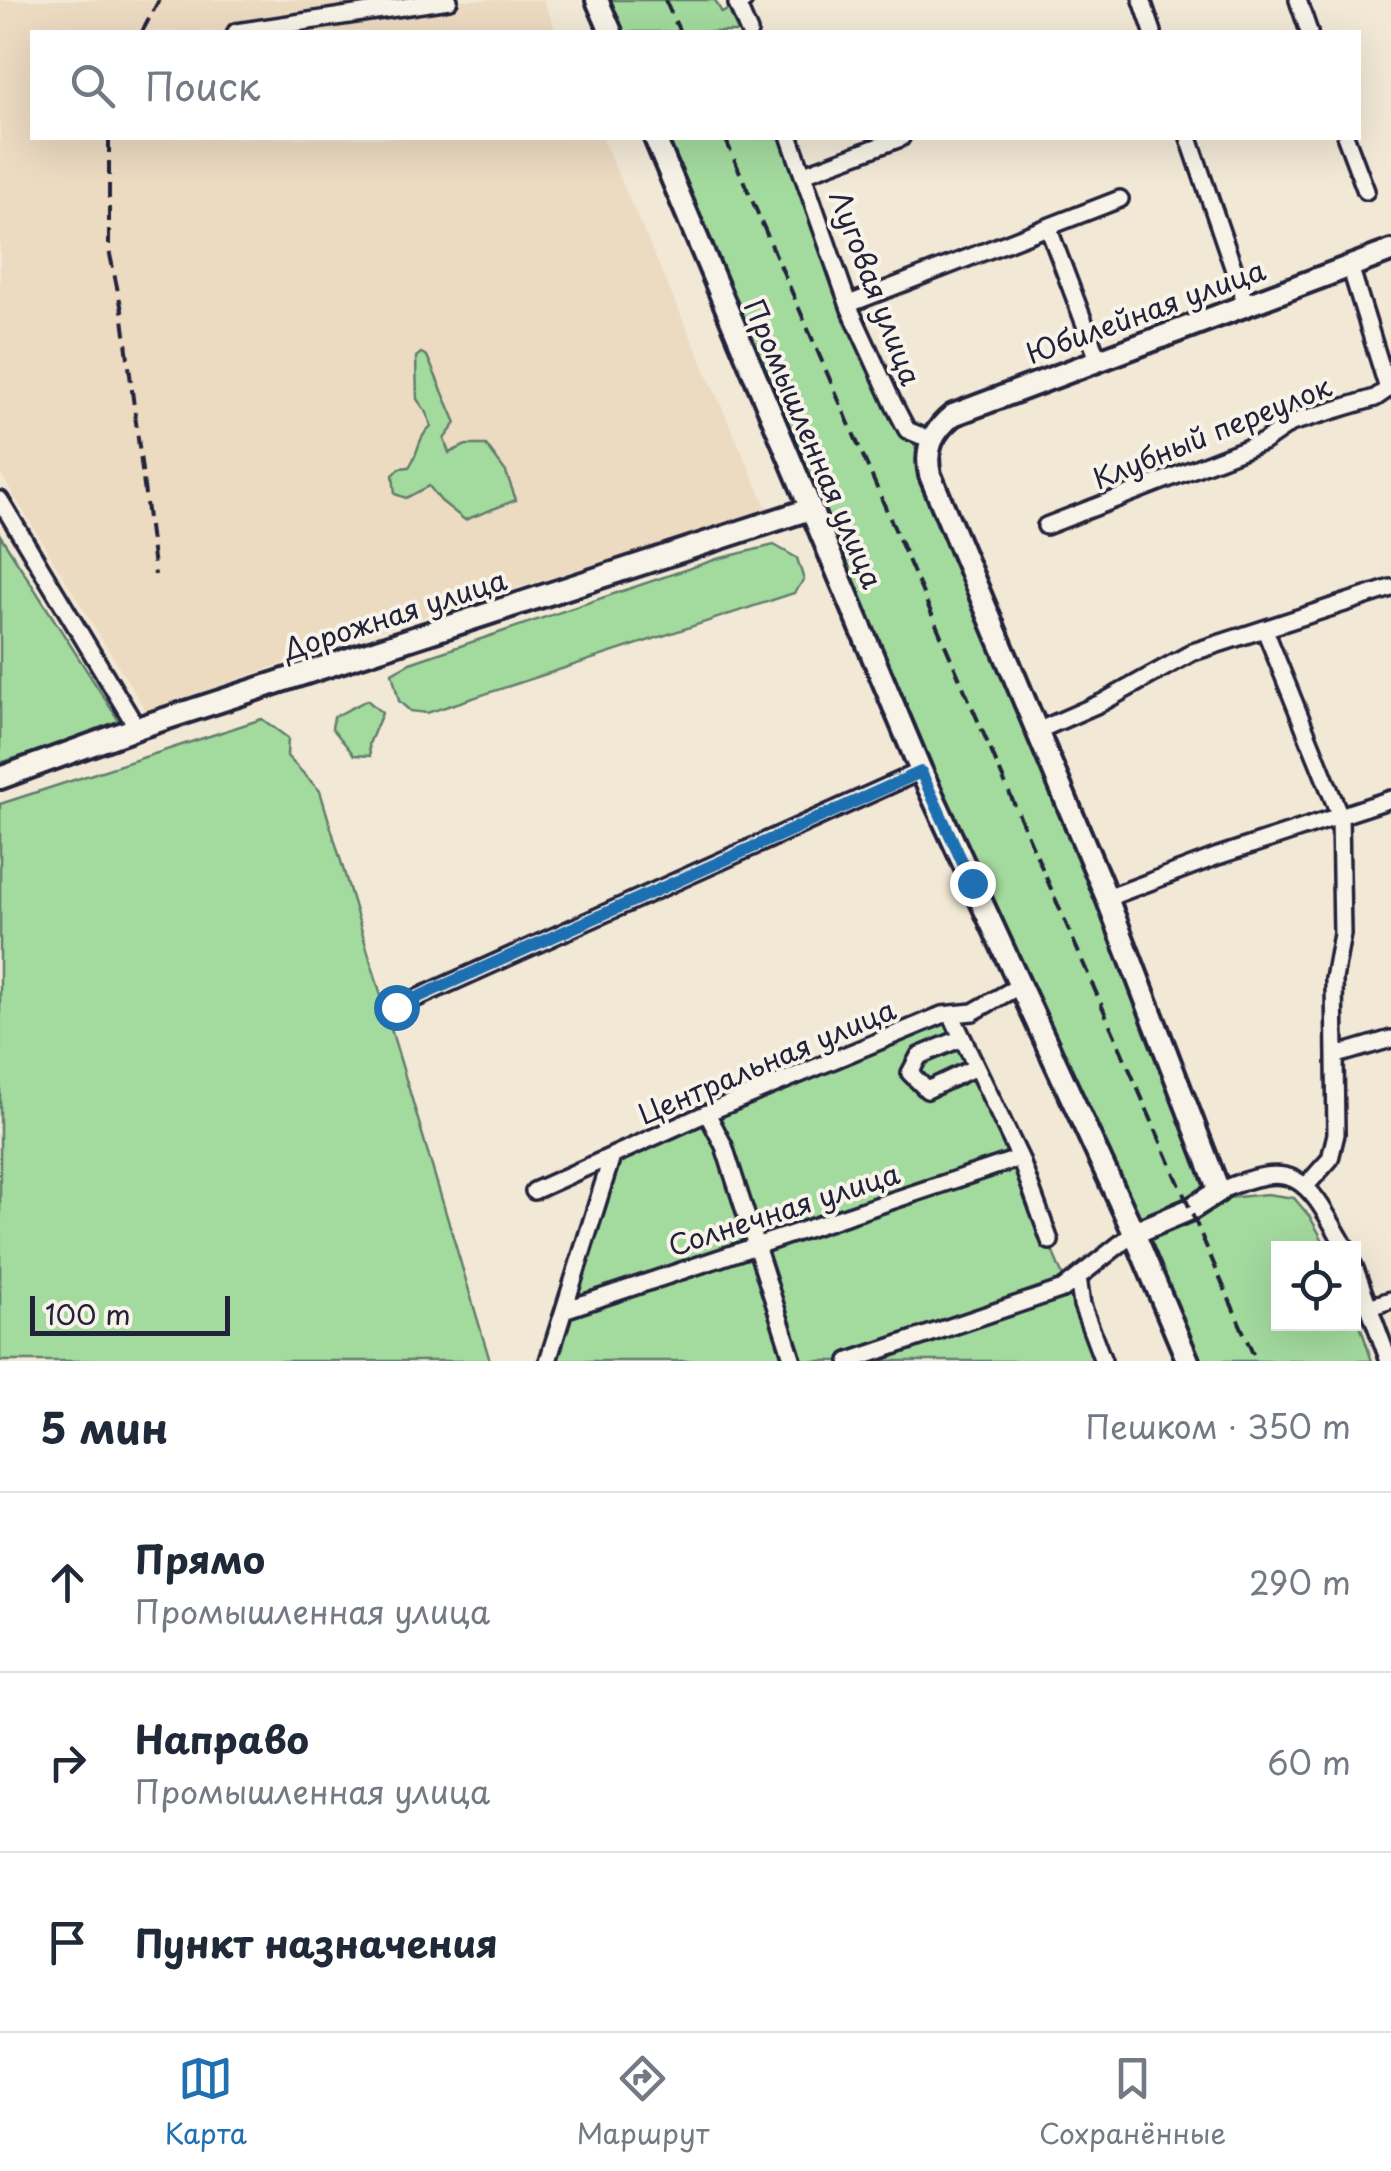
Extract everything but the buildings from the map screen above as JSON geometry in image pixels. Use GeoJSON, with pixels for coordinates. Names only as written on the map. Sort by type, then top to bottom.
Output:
{"type":"FeatureCollection","features":[{"type":"Feature","properties":{"kind":"street"},"geometry":{"type":"LineString","coordinates":[[249,30],[450,0]]}},
{"type":"Feature","properties":{"kind":"street"},"geometry":{"type":"LineString","coordinates":[[598,0],[610,30]]}},
{"type":"Feature","properties":{"kind":"street"},"geometry":{"type":"LineString","coordinates":[[1142,0],[1152,30]]}},
{"type":"Feature","properties":{"kind":"street"},"geometry":{"type":"LineString","coordinates":[[1298,0],[1308,30]]}},
{"type":"Feature","properties":{"kind":"street"},"geometry":{"type":"LineString","coordinates":[[740,2],[748,30]]}},
{"type":"Feature","properties":{"kind":"street","name":"Промышленная улица"},"geometry":{"type":"LineString","coordinates":[[656,140],[921,772],[1134,1233],[1188,1361]]}},
{"type":"Feature","properties":{"kind":"street","name":"Луговая улица"},"geometry":{"type":"LineString","coordinates":[[791,140],[849,304],[907,430],[931,440]]}},
{"type":"Feature","properties":{"kind":"street"},"geometry":{"type":"LineString","coordinates":[[804,174],[896,140]]}},
{"type":"Feature","properties":{"kind":"street"},"geometry":{"type":"LineString","coordinates":[[1190,140],[1246,304]]}},
{"type":"Feature","properties":{"kind":"street"},"geometry":{"type":"LineString","coordinates":[[1347,140],[1366,190]]}},
{"type":"Feature","properties":{"kind":"street"},"geometry":{"type":"LineString","coordinates":[[849,304],[1120,199]]}},
{"type":"Feature","properties":{"kind":"street"},"geometry":{"type":"LineString","coordinates":[[1048,227],[1098,359]]}},
{"type":"Feature","properties":{"kind":"street","name":"Юбилейная улица"},"geometry":{"type":"LineString","coordinates":[[931,440],[954,415],[1391,251]]}},
{"type":"Feature","properties":{"kind":"street","name":"Клубный переулок"},"geometry":{"type":"LineString","coordinates":[[1046,526],[1262,442],[1291,423],[1375,398],[1388,389],[1350,266]]}},
{"type":"Feature","properties":{"kind":"street"},"geometry":{"type":"LineString","coordinates":[[931,440],[927,464],[930,475],[1107,898],[1219,1191]]}},
{"type":"Feature","properties":{"kind":"street"},"geometry":{"type":"LineString","coordinates":[[0,500],[137,728]]}},
{"type":"Feature","properties":{"kind":"street","name":"Дорожная улица"},"geometry":{"type":"LineString","coordinates":[[0,778],[137,728],[810,509]]}},
{"type":"Feature","properties":{"kind":"street"},"geometry":{"type":"LineString","coordinates":[[1037,732],[1103,702],[1192,652],[1391,588]]}},
{"type":"Feature","properties":{"kind":"street"},"geometry":{"type":"LineString","coordinates":[[1266,630],[1340,816],[1342,934],[1334,979],[1336,1134],[1330,1159],[1305,1187]]}},
{"type":"Feature","properties":{"kind":"street"},"geometry":{"type":"LineString","coordinates":[[396,1007],[921,772]]}},
{"type":"Feature","properties":{"kind":"street"},"geometry":{"type":"LineString","coordinates":[[1107,898],[1218,856],[1391,800]]}},
{"type":"Feature","properties":{"kind":"street","name":"Центральная улица"},"geometry":{"type":"LineString","coordinates":[[534,1191],[708,1113],[951,1014],[974,1012],[1020,986]]}},
{"type":"Feature","properties":{"kind":"street"},"geometry":{"type":"LineString","coordinates":[[951,1014],[1020,1158],[1050,1241]]}},
{"type":"Feature","properties":{"kind":"street"},"geometry":{"type":"LineString","coordinates":[[962,1038],[919,1056],[910,1073],[928,1090],[976,1066]]}},
{"type":"Feature","properties":{"kind":"street"},"geometry":{"type":"LineString","coordinates":[[1337,1055],[1391,1039]]}},
{"type":"Feature","properties":{"kind":"street"},"geometry":{"type":"LineString","coordinates":[[708,1113],[724,1146],[794,1361]]}},
{"type":"Feature","properties":{"kind":"street"},"geometry":{"type":"LineString","coordinates":[[548,1361],[612,1156]]}},
{"type":"Feature","properties":{"kind":"street","name":"Солнечная улица"},"geometry":{"type":"LineString","coordinates":[[564,1310],[1020,1158]]}},
{"type":"Feature","properties":{"kind":"street"},"geometry":{"type":"LineString","coordinates":[[849,1361],[1064,1288],[1134,1233],[1254,1176],[1273,1173],[1290,1177],[1305,1187],[1341,1241]]}},
{"type":"Feature","properties":{"kind":"street"},"geometry":{"type":"LineString","coordinates":[[1078,1277],[1082,1305],[1103,1361]]}},
{"type":"Feature","properties":{"kind":"street"},"geometry":{"type":"LineString","coordinates":[[1361,1284],[1389,1361]]}},
{"type":"Feature","properties":{"kind":"street"},"geometry":{"type":"LineString","coordinates":[[1370,1307],[1391,1300]]}},
{"type":"Feature","properties":{"kind":"shaded area"},"geometry":{"type":"Polygon","coordinates":[[[0,0],[543,0],[556,30],[30,30],[30,140],[603,140],[768,511],[376,631],[146,711],[0,473],[0,0]]]}},
{"type":"Feature","properties":{"kind":"green space"},"geometry":{"type":"Polygon","coordinates":[[[603,0],[715,0],[722,13],[732,7],[741,30],[616,30],[603,0]]]}},
{"type":"Feature","properties":{"kind":"green space"},"geometry":{"type":"Polygon","coordinates":[[[662,140],[785,140],[913,437],[922,475],[1106,915],[1211,1189],[1137,1225],[858,612],[662,140]]]}},
{"type":"Feature","properties":{"kind":"green space"},"geometry":{"type":"Polygon","coordinates":[[[421,353],[427,356],[456,423],[444,439],[449,453],[466,445],[486,445],[506,472],[516,500],[465,520],[429,486],[406,498],[395,494],[393,475],[400,468],[409,467],[431,426],[417,399],[416,357],[421,353]]]}},
{"type":"Feature","properties":{"kind":"green space"},"geometry":{"type":"Polygon","coordinates":[[[0,535],[121,724],[0,763],[0,535]]]}},
{"type":"Feature","properties":{"kind":"green space"},"geometry":{"type":"Polygon","coordinates":[[[774,545],[797,558],[804,580],[794,593],[427,713],[410,711],[399,701],[392,673],[410,663],[717,559],[774,545]]]}},
{"type":"Feature","properties":{"kind":"green space"},"geometry":{"type":"Polygon","coordinates":[[[367,700],[382,713],[369,744],[370,756],[354,755],[332,728],[334,717],[367,700]]]}},
{"type":"Feature","properties":{"kind":"green space"},"geometry":{"type":"Polygon","coordinates":[[[262,719],[288,738],[287,756],[320,791],[490,1361],[0,1361],[0,804],[262,719]]]}},
{"type":"Feature","properties":{"kind":"green space"},"geometry":{"type":"Polygon","coordinates":[[[955,1016],[1098,1361],[550,1361],[614,1161],[955,1016]]]}},
{"type":"Feature","properties":{"kind":"green space"},"geometry":{"type":"Polygon","coordinates":[[[1267,1194],[1294,1198],[1323,1241],[1271,1241],[1271,1331],[1361,1328],[1372,1361],[1196,1361],[1142,1237],[1228,1198],[1267,1194]]]}},
{"type":"Feature","properties":{"kind":"railway"},"geometry":{"type":"LineString","coordinates":[[143,30],[159,0]]}},
{"type":"Feature","properties":{"kind":"railway"},"geometry":{"type":"LineString","coordinates":[[665,0],[679,30]]}},
{"type":"Feature","properties":{"kind":"railway"},"geometry":{"type":"LineString","coordinates":[[109,140],[109,250],[122,310],[155,575]]}},
{"type":"Feature","properties":{"kind":"railway"},"geometry":{"type":"LineString","coordinates":[[726,140],[1256,1361]]}},
{"type":"Feature","properties":{"kind":"route"},"geometry":{"type":"LineString","coordinates":[[396,1007],[921,772],[972,883]]}}]}
